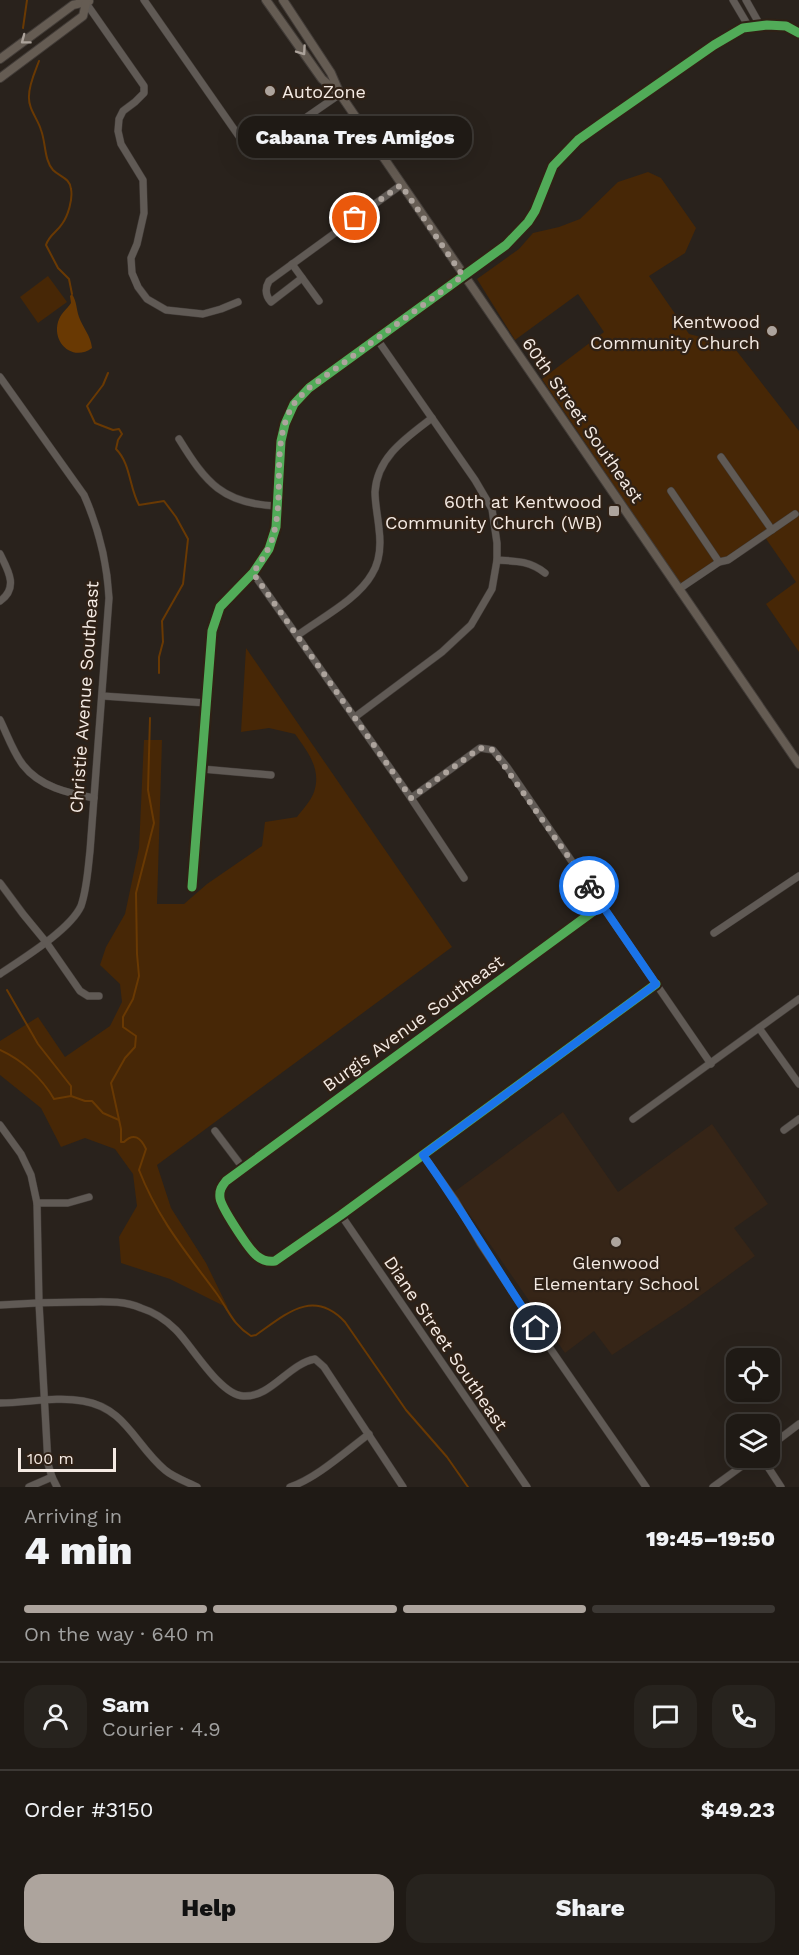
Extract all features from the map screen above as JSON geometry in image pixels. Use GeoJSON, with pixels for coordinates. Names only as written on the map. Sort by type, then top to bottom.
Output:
{"type":"FeatureCollection","features":[{"type":"Feature","properties":{"kind":"main road"},"geometry":{"type":"LineString","coordinates":[[0,59],[73,4],[88,1]]}},
{"type":"Feature","properties":{"kind":"main road"},"geometry":{"type":"LineString","coordinates":[[0,78],[82,16],[88,1]]}},
{"type":"Feature","properties":{"kind":"main road","name":"60th Street Southeast"},"geometry":{"type":"LineString","coordinates":[[268,2],[322,80],[340,94]]}},
{"type":"Feature","properties":{"kind":"main road"},"geometry":{"type":"LineString","coordinates":[[268,2],[277,8],[285,3]]}},
{"type":"Feature","properties":{"kind":"main road","name":"60th Street Southeast"},"geometry":{"type":"LineString","coordinates":[[285,3],[331,73],[340,94],[401,185],[799,764]]}},
{"type":"Feature","properties":{"kind":"main road"},"geometry":{"type":"LineString","coordinates":[[54,19],[58,26],[55,37]]}},
{"type":"Feature","properties":{"kind":"street"},"geometry":{"type":"LineString","coordinates":[[144,0],[252,155],[340,94]]}},
{"type":"Feature","properties":{"kind":"street"},"geometry":{"type":"LineString","coordinates":[[733,0],[748,27]]}},
{"type":"Feature","properties":{"kind":"street"},"geometry":{"type":"LineString","coordinates":[[746,0],[760,25]]}},
{"type":"Feature","properties":{"kind":"street"},"geometry":{"type":"LineString","coordinates":[[88,1],[144,86],[144,93],[123,111],[118,119],[121,144],[143,180],[144,213],[137,244],[131,258],[132,273],[138,287],[147,298],[166,310],[203,314],[238,302]]}},
{"type":"Feature","properties":{"kind":"street"},"geometry":{"type":"LineString","coordinates":[[192,887],[212,631],[220,607],[253,573],[269,549],[276,527],[281,441],[285,424],[294,404],[309,388],[506,245],[528,222],[554,166],[578,140],[714,45],[743,28],[760,25],[786,26],[799,33]]}},
{"type":"Feature","properties":{"kind":"street"},"geometry":{"type":"LineString","coordinates":[[302,278],[271,302],[268,299],[266,286],[269,281],[401,185]]}},
{"type":"Feature","properties":{"kind":"street"},"geometry":{"type":"LineString","coordinates":[[292,264],[319,301]]}},
{"type":"Feature","properties":{"kind":"street"},"geometry":{"type":"LineString","coordinates":[[355,717],[442,652],[471,625],[492,589],[497,560],[492,509],[475,480],[377,339]]}},
{"type":"Feature","properties":{"kind":"street","name":"Christie Avenue Southeast"},"geometry":{"type":"LineString","coordinates":[[0,377],[79,488],[98,528],[105,560],[109,598],[87,876],[80,907],[65,926],[46,942],[0,974]]}},
{"type":"Feature","properties":{"kind":"street"},"geometry":{"type":"LineString","coordinates":[[298,635],[361,590],[373,573],[381,540],[375,492],[381,468],[390,452],[432,418]]}},
{"type":"Feature","properties":{"kind":"street"},"geometry":{"type":"LineString","coordinates":[[179,439],[196,466],[217,489],[238,501],[277,506]]}},
{"type":"Feature","properties":{"kind":"street"},"geometry":{"type":"LineString","coordinates":[[721,457],[772,530]]}},
{"type":"Feature","properties":{"kind":"street"},"geometry":{"type":"LineString","coordinates":[[671,491],[719,562]]}},
{"type":"Feature","properties":{"kind":"street"},"geometry":{"type":"LineString","coordinates":[[679,589],[719,562],[728,560],[795,514]]}},
{"type":"Feature","properties":{"kind":"street"},"geometry":{"type":"LineString","coordinates":[[0,554],[7,568],[11,585],[8,595],[0,600]]}},
{"type":"Feature","properties":{"kind":"street"},"geometry":{"type":"LineString","coordinates":[[497,560],[530,564],[545,573]]}},
{"type":"Feature","properties":{"kind":"street"},"geometry":{"type":"LineString","coordinates":[[253,573],[355,717],[464,878]]}},
{"type":"Feature","properties":{"kind":"street"},"geometry":{"type":"LineString","coordinates":[[102,696],[206,703]]}},
{"type":"Feature","properties":{"kind":"street"},"geometry":{"type":"LineString","coordinates":[[0,720],[24,766],[40,780],[63,792],[94,798]]}},
{"type":"Feature","properties":{"kind":"street"},"geometry":{"type":"LineString","coordinates":[[411,798],[480,748],[493,750],[711,1064]]}},
{"type":"Feature","properties":{"kind":"street"},"geometry":{"type":"LineString","coordinates":[[202,769],[271,775]]}},
{"type":"Feature","properties":{"kind":"street"},"geometry":{"type":"LineString","coordinates":[[714,933],[799,876]]}},
{"type":"Feature","properties":{"kind":"street"},"geometry":{"type":"LineString","coordinates":[[0,883],[46,942],[80,991],[88,996],[99,996]]}},
{"type":"Feature","properties":{"kind":"street","name":"Burgis Avenue Southeast"},"geometry":{"type":"LineString","coordinates":[[341,1215],[274,1262],[267,1262],[256,1256],[225,1210],[220,1200],[220,1190],[226,1180],[602,905]]}},
{"type":"Feature","properties":{"kind":"street"},"geometry":{"type":"LineString","coordinates":[[341,1215],[656,984]]}},
{"type":"Feature","properties":{"kind":"street"},"geometry":{"type":"LineString","coordinates":[[633,1119],[799,999]]}},
{"type":"Feature","properties":{"kind":"street"},"geometry":{"type":"LineString","coordinates":[[759,1028],[799,1084]]}},
{"type":"Feature","properties":{"kind":"street"},"geometry":{"type":"LineString","coordinates":[[784,1130],[799,1119]]}},
{"type":"Feature","properties":{"kind":"street"},"geometry":{"type":"LineString","coordinates":[[0,1125],[21,1154],[31,1175],[37,1203],[40,1262],[39,1303],[48,1464],[57,1487]]}},
{"type":"Feature","properties":{"kind":"street"},"geometry":{"type":"LineString","coordinates":[[215,1131],[243,1168]]}},
{"type":"Feature","properties":{"kind":"street"},"geometry":{"type":"LineString","coordinates":[[423,1155],[455,1200],[480,1243],[543,1338],[646,1487]]}},
{"type":"Feature","properties":{"kind":"street"},"geometry":{"type":"LineString","coordinates":[[37,1203],[68,1203],[89,1197]]}},
{"type":"Feature","properties":{"kind":"street","name":"Diane Street Southeast"},"geometry":{"type":"LineString","coordinates":[[341,1215],[527,1487]]}},
{"type":"Feature","properties":{"kind":"street"},"geometry":{"type":"LineString","coordinates":[[0,1305],[121,1301],[142,1308],[165,1320],[186,1340],[220,1383],[230,1393],[240,1397],[252,1396],[264,1390],[306,1361],[315,1359],[324,1367],[403,1487]]}},
{"type":"Feature","properties":{"kind":"street"},"geometry":{"type":"LineString","coordinates":[[0,1402],[82,1400],[108,1409],[125,1422],[143,1447],[166,1471],[197,1487]]}},
{"type":"Feature","properties":{"kind":"street"},"geometry":{"type":"LineString","coordinates":[[780,1438],[799,1424]]}},
{"type":"Feature","properties":{"kind":"street"},"geometry":{"type":"LineString","coordinates":[[290,1487],[297,1485],[369,1434]]}},
{"type":"Feature","properties":{"kind":"street"},"geometry":{"type":"LineString","coordinates":[[713,1487],[739,1468]]}},
{"type":"Feature","properties":{"kind":"street"},"geometry":{"type":"LineString","coordinates":[[769,1468],[781,1487]]}},
{"type":"Feature","properties":{"kind":"street"},"geometry":{"type":"LineString","coordinates":[[29,1487],[52,1477]]}},
{"type":"Feature","properties":{"kind":"shaded area"},"geometry":{"type":"Polygon","coordinates":[[[648,172],[661,178],[696,228],[685,253],[649,276],[689,334],[732,345],[799,431],[799,652],[766,604],[796,582],[762,533],[684,589],[542,379],[604,332],[578,294],[515,340],[477,279],[519,249],[533,233],[580,219],[618,182],[648,172]]]}},
{"type":"Feature","properties":{"kind":"shaded area"},"geometry":{"type":"Polygon","coordinates":[[[48,276],[67,302],[38,323],[20,297],[48,276]]]}},
{"type":"Feature","properties":{"kind":"shaded area"},"geometry":{"type":"Polygon","coordinates":[[[72,294],[92,348],[85,352],[71,351],[61,343],[58,337],[58,322],[71,303],[72,294]]]}},
{"type":"Feature","properties":{"kind":"shaded area"},"geometry":{"type":"Polygon","coordinates":[[[246,648],[452,947],[157,1165],[171,1208],[206,1263],[228,1308],[170,1279],[121,1263],[119,1237],[137,1206],[133,1174],[115,1149],[85,1138],[61,1147],[41,1108],[0,1075],[0,1041],[38,1017],[65,1057],[110,1026],[122,1002],[120,984],[100,965],[106,947],[125,914],[139,848],[144,740],[162,740],[157,904],[184,904],[207,884],[262,846],[265,822],[297,817],[311,799],[316,784],[315,768],[295,734],[269,728],[241,732],[246,648]]]}},
{"type":"Feature","properties":{"kind":"shaded area","name":"Glenwood Elementary School"},"geometry":{"type":"Polygon","coordinates":[[[563,1112],[618,1192],[712,1124],[768,1204],[734,1228],[755,1256],[686,1306],[612,1355],[594,1331],[565,1353],[454,1192],[563,1112]]]}},
{"type":"Feature","properties":{"kind":"waterway"},"geometry":{"type":"LineString","coordinates":[[23,28],[27,0]]}},
{"type":"Feature","properties":{"kind":"waterway"},"geometry":{"type":"LineString","coordinates":[[39,61],[30,87],[30,105],[41,130],[50,166],[69,182],[71,193],[71,202],[66,217],[46,245],[58,268],[69,279],[72,294]]}},
{"type":"Feature","properties":{"kind":"waterway"},"geometry":{"type":"LineString","coordinates":[[108,373],[103,385],[87,406],[95,423],[113,430],[119,429],[122,434],[116,449],[125,462],[139,505],[164,501],[188,539],[183,584],[162,621],[163,642],[159,657],[159,673]]}},
{"type":"Feature","properties":{"kind":"waterway"},"geometry":{"type":"LineString","coordinates":[[150,718],[148,790],[154,823],[136,893],[139,976],[133,999],[123,1017],[123,1027],[136,1036],[135,1047],[125,1058],[111,1083],[121,1129],[121,1142],[134,1137],[144,1145],[146,1149],[139,1170],[155,1204],[174,1235],[240,1327],[251,1336],[300,1308],[322,1307],[333,1312],[345,1322],[406,1410],[447,1457],[468,1487]]}},
{"type":"Feature","properties":{"kind":"waterway"},"geometry":{"type":"LineString","coordinates":[[7,990],[38,1044],[71,1086],[71,1096]]}},
{"type":"Feature","properties":{"kind":"waterway"},"geometry":{"type":"LineString","coordinates":[[0,1050],[31,1070],[54,1099],[71,1096],[92,1101],[103,1113],[119,1120]]}},
{"type":"Feature","properties":{"kind":"cycle path"},"geometry":{"type":"LineString","coordinates":[[192,887],[212,631],[220,607],[253,573],[269,549],[276,527],[281,441],[285,424],[294,404],[309,388],[506,245],[528,222],[535,211],[553,166],[578,140],[714,45],[743,28],[767,25],[786,26],[799,33]]}},
{"type":"Feature","properties":{"kind":"cycle path"},"geometry":{"type":"LineString","coordinates":[[602,905],[226,1181],[221,1188],[220,1198],[242,1237],[259,1258],[275,1261],[656,984]]}},
{"type":"Feature","properties":{"kind":"way so far"},"geometry":{"type":"LineString","coordinates":[[355,218],[401,185],[463,276],[309,388],[294,404],[285,424],[281,441],[276,527],[269,549],[253,573],[411,798],[480,748],[493,750],[589,886]]}},
{"type":"Feature","properties":{"kind":"place","name":"AutoZone"},"geometry":{"type":"Point","coordinates":[270,91]}},
{"type":"Feature","properties":{"kind":"place","name":"Cabana Tres Amigos"},"geometry":{"type":"Point","coordinates":[355,218]}},
{"type":"Feature","properties":{"kind":"place","name":"Kentwood Community Church"},"geometry":{"type":"Point","coordinates":[772,331]}},
{"type":"Feature","properties":{"kind":"place","name":"60th at Kentwood Community Church (WB)"},"geometry":{"type":"Point","coordinates":[614,511]}},
{"type":"Feature","properties":{"kind":"place","name":"Glenwood Elementary School"},"geometry":{"type":"Point","coordinates":[616,1242]}},
{"type":"Feature","properties":{"kind":"route"},"geometry":{"type":"LineString","coordinates":[[536,1328],[480,1243],[455,1200],[423,1155],[656,984],[589,886]]}}]}
